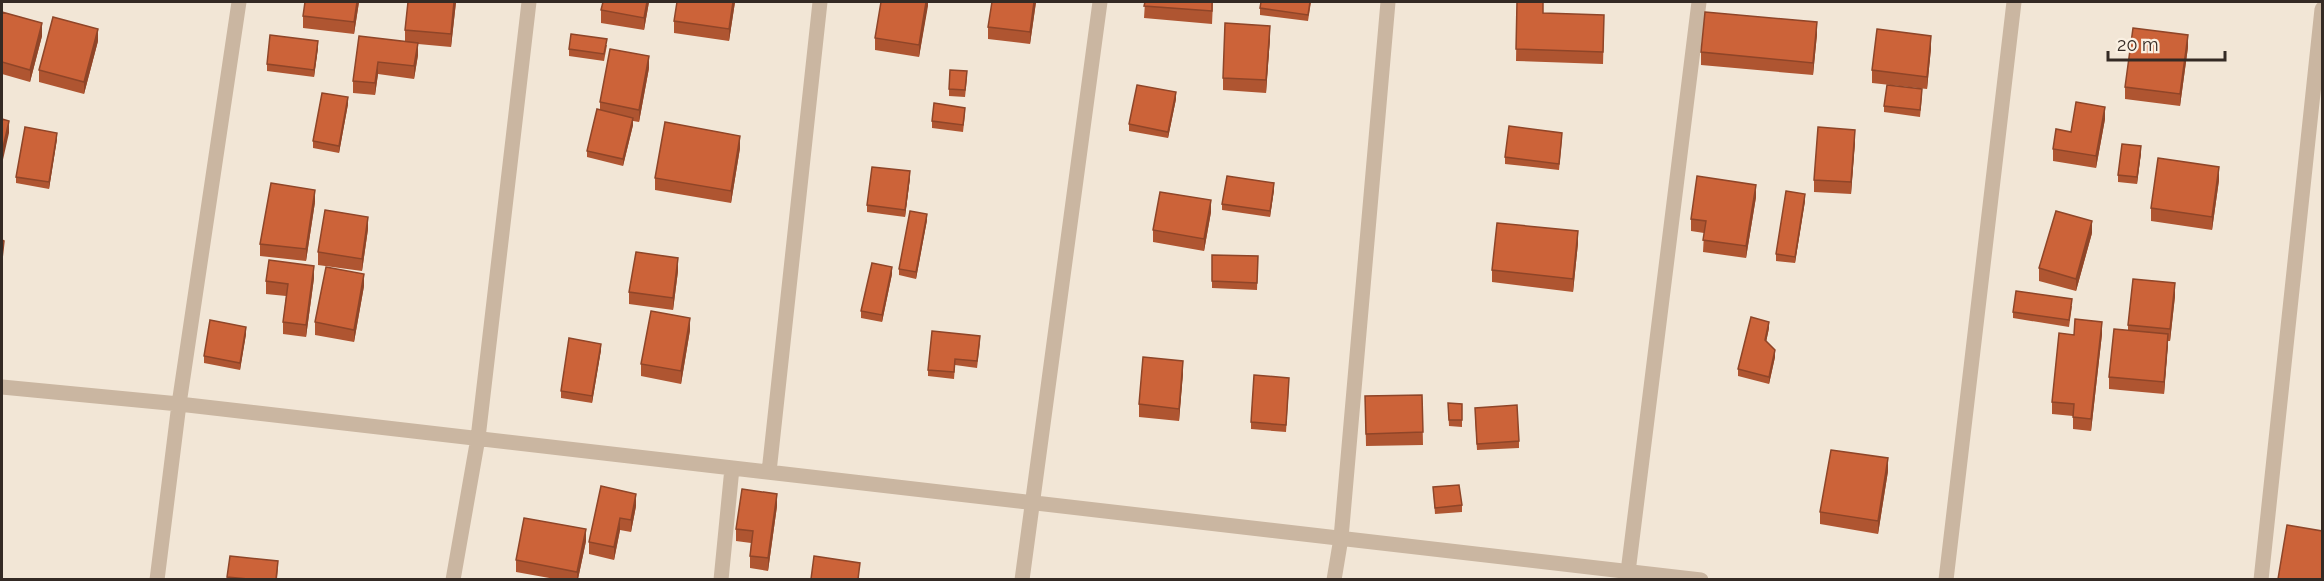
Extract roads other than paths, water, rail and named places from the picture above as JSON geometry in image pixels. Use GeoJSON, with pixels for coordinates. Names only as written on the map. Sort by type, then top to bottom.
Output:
{"type":"FeatureCollection","features":[{"type":"Feature","properties":{"kind":"street"},"geometry":{"type":"LineString","coordinates":[[157,579],[179,404],[239,2]]}},
{"type":"Feature","properties":{"kind":"street"},"geometry":{"type":"LineString","coordinates":[[453,579],[478,438],[529,2]]}},
{"type":"Feature","properties":{"kind":"street"},"geometry":{"type":"LineString","coordinates":[[769,472],[820,2]]}},
{"type":"Feature","properties":{"kind":"street"},"geometry":{"type":"LineString","coordinates":[[1022,579],[1100,2]]}},
{"type":"Feature","properties":{"kind":"street"},"geometry":{"type":"LineString","coordinates":[[1334,579],[1341,538],[1388,2]]}},
{"type":"Feature","properties":{"kind":"street"},"geometry":{"type":"LineString","coordinates":[[1628,575],[1699,2]]}},
{"type":"Feature","properties":{"kind":"street"},"geometry":{"type":"LineString","coordinates":[[1946,579],[2014,2]]}},
{"type":"Feature","properties":{"kind":"street"},"geometry":{"type":"LineString","coordinates":[[2261,579],[2322,9]]}},
{"type":"Feature","properties":{"kind":"street"},"geometry":{"type":"LineString","coordinates":[[2,387],[179,404],[478,438],[1341,538],[1628,575],[1701,579]]}},
{"type":"Feature","properties":{"kind":"street"},"geometry":{"type":"LineString","coordinates":[[721,579],[732,468]]}}]}
